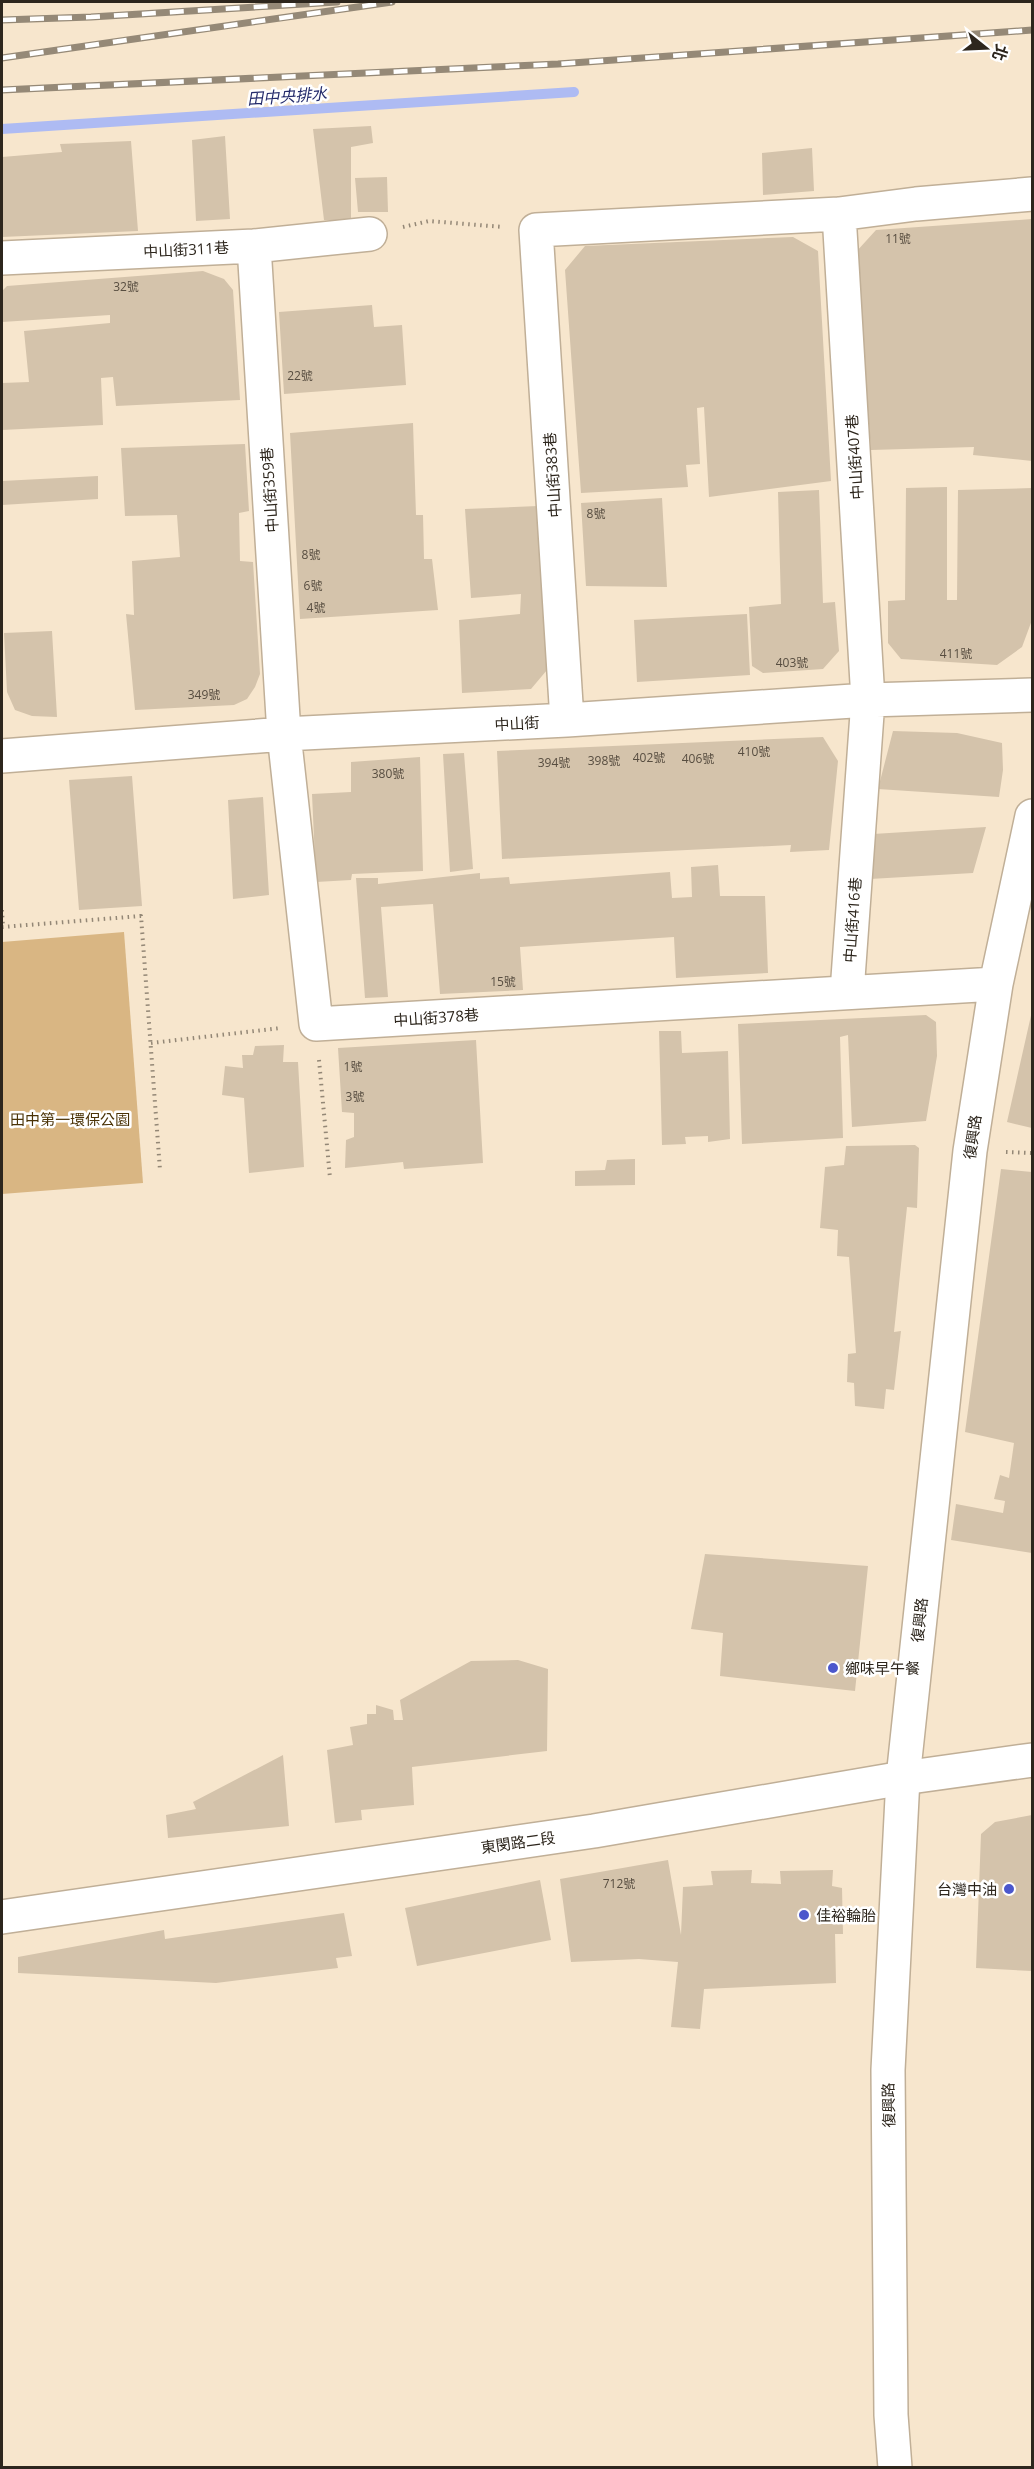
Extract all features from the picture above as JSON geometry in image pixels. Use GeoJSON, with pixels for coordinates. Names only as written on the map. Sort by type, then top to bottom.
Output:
{"type":"FeatureCollection","features":[{"type":"Feature","properties":{"kind":"street"},"geometry":{"type":"LineString","coordinates":[[536,230],[839,214],[916,204],[1032,194]]}},
{"type":"Feature","properties":{"kind":"street","name":"中山街407巷"},"geometry":{"type":"LineString","coordinates":[[839,214],[868,700]]}},
{"type":"Feature","properties":{"kind":"street","name":"中山街383巷"},"geometry":{"type":"LineString","coordinates":[[536,230],[567,720]]}},
{"type":"Feature","properties":{"kind":"street","name":"中山街311巷"},"geometry":{"type":"LineString","coordinates":[[2,258],[254,246],[370,234]]}},
{"type":"Feature","properties":{"kind":"street","name":"中山街359巷"},"geometry":{"type":"LineString","coordinates":[[254,246],[284,734]]}},
{"type":"Feature","properties":{"kind":"street","name":"中山街"},"geometry":{"type":"LineString","coordinates":[[2,756],[284,734],[567,720],[868,700],[1032,695]]}},
{"type":"Feature","properties":{"kind":"street","name":"中山街416巷"},"geometry":{"type":"LineString","coordinates":[[847,992],[868,700]]}},
{"type":"Feature","properties":{"kind":"street"},"geometry":{"type":"LineString","coordinates":[[284,734],[316,1024]]}},
{"type":"Feature","properties":{"kind":"street","name":"復興路"},"geometry":{"type":"LineString","coordinates":[[895,2468],[891,2415],[888,2070],[903,1778],[969,1150],[996,984],[1032,816]]}},
{"type":"Feature","properties":{"kind":"street"},"geometry":{"type":"LineString","coordinates":[[847,992],[996,984]]}},
{"type":"Feature","properties":{"kind":"street","name":"中山街378巷"},"geometry":{"type":"LineString","coordinates":[[316,1024],[847,992]]}},
{"type":"Feature","properties":{"kind":"street","name":"東閔路二段"},"geometry":{"type":"LineString","coordinates":[[2,1917],[594,1831],[903,1778],[1032,1760]]}},
{"type":"Feature","properties":{"kind":"path"},"geometry":{"type":"LineString","coordinates":[[370,234],[429,221],[536,230]]}},
{"type":"Feature","properties":{"kind":"path"},"geometry":{"type":"LineString","coordinates":[[2,910],[2,927],[141,916],[160,1170]]}},
{"type":"Feature","properties":{"kind":"path"},"geometry":{"type":"LineString","coordinates":[[151,1043],[316,1024],[330,1179]]}},
{"type":"Feature","properties":{"kind":"green space","name":"田中第一環保公園"},"geometry":{"type":"Polygon","coordinates":[[[124,932],[143,1183],[2,1194],[2,942],[124,932]]]}},
{"type":"Feature","properties":{"kind":"building"},"geometry":{"type":"Polygon","coordinates":[[[371,126],[373,143],[351,147],[351,221],[324,220],[313,129],[371,126]]]}},
{"type":"Feature","properties":{"kind":"building"},"geometry":{"type":"Polygon","coordinates":[[[225,136],[230,219],[196,221],[192,140],[225,136]]]}},
{"type":"Feature","properties":{"kind":"building"},"geometry":{"type":"Polygon","coordinates":[[[131,141],[138,231],[2,237],[2,157],[62,152],[60,144],[131,141]]]}},
{"type":"Feature","properties":{"kind":"building"},"geometry":{"type":"Polygon","coordinates":[[[812,148],[814,191],[763,195],[762,153],[812,148]]]}},
{"type":"Feature","properties":{"kind":"building"},"geometry":{"type":"Polygon","coordinates":[[[387,177],[388,212],[358,212],[355,178],[387,177]]]}},
{"type":"Feature","properties":{"kind":"building"},"geometry":{"type":"Polygon","coordinates":[[[1032,219],[1032,461],[973,455],[974,447],[871,450],[856,252],[876,230],[1032,219]]]}},
{"type":"Feature","properties":{"kind":"building"},"geometry":{"type":"Polygon","coordinates":[[[793,237],[818,251],[831,481],[709,497],[704,407],[697,408],[700,464],[686,465],[688,487],[581,493],[565,270],[585,246],[793,237]]]}},
{"type":"Feature","properties":{"kind":"building"},"geometry":{"type":"Polygon","coordinates":[[[203,271],[224,279],[233,290],[240,400],[116,406],[113,377],[101,378],[103,425],[2,430],[2,383],[29,382],[24,331],[110,323],[110,315],[2,322],[2,291],[7,286],[203,271]]]}},
{"type":"Feature","properties":{"kind":"building"},"geometry":{"type":"Polygon","coordinates":[[[372,305],[374,327],[402,325],[406,385],[284,394],[279,312],[372,305]]]}},
{"type":"Feature","properties":{"kind":"building"},"geometry":{"type":"Polygon","coordinates":[[[413,423],[416,515],[423,515],[424,559],[432,559],[438,610],[300,619],[290,433],[413,423]]]}},
{"type":"Feature","properties":{"kind":"building"},"geometry":{"type":"Polygon","coordinates":[[[245,444],[249,511],[239,513],[240,561],[253,562],[260,674],[255,687],[247,699],[234,705],[135,710],[126,614],[134,615],[132,561],[180,557],[177,515],[125,516],[121,448],[245,444]]]}},
{"type":"Feature","properties":{"kind":"building"},"geometry":{"type":"Polygon","coordinates":[[[98,476],[98,499],[2,505],[2,481],[98,476]]]}},
{"type":"Feature","properties":{"kind":"building"},"geometry":{"type":"Polygon","coordinates":[[[947,487],[947,600],[957,600],[958,490],[1032,488],[1032,620],[1022,647],[997,665],[901,659],[888,643],[888,601],[905,600],[906,488],[947,487]]]}},
{"type":"Feature","properties":{"kind":"building"},"geometry":{"type":"Polygon","coordinates":[[[819,490],[823,603],[835,602],[839,651],[823,669],[763,673],[752,666],[749,607],[781,604],[778,492],[819,490]]]}},
{"type":"Feature","properties":{"kind":"building"},"geometry":{"type":"Polygon","coordinates":[[[662,498],[667,587],[586,586],[581,503],[662,498]]]}},
{"type":"Feature","properties":{"kind":"building"},"geometry":{"type":"Polygon","coordinates":[[[538,506],[547,670],[531,689],[462,693],[459,620],[520,614],[521,594],[471,598],[465,509],[538,506]]]}},
{"type":"Feature","properties":{"kind":"building"},"geometry":{"type":"Polygon","coordinates":[[[747,614],[750,675],[637,682],[634,620],[747,614]]]}},
{"type":"Feature","properties":{"kind":"building"},"geometry":{"type":"Polygon","coordinates":[[[52,631],[57,717],[32,716],[15,710],[7,692],[4,633],[52,631]]]}},
{"type":"Feature","properties":{"kind":"building"},"geometry":{"type":"Polygon","coordinates":[[[893,731],[957,733],[1002,743],[1003,770],[999,797],[878,789],[893,731]]]}},
{"type":"Feature","properties":{"kind":"building"},"geometry":{"type":"Polygon","coordinates":[[[823,737],[838,761],[829,850],[790,852],[791,845],[502,859],[497,751],[823,737]]]}},
{"type":"Feature","properties":{"kind":"building"},"geometry":{"type":"Polygon","coordinates":[[[464,753],[473,869],[450,872],[443,754],[464,753]]]}},
{"type":"Feature","properties":{"kind":"building"},"geometry":{"type":"Polygon","coordinates":[[[420,757],[423,871],[352,874],[351,880],[316,882],[312,794],[351,792],[351,762],[420,757]]]}},
{"type":"Feature","properties":{"kind":"building"},"geometry":{"type":"Polygon","coordinates":[[[132,776],[142,906],[79,910],[69,780],[132,776]]]}},
{"type":"Feature","properties":{"kind":"building"},"geometry":{"type":"Polygon","coordinates":[[[263,797],[269,895],[233,899],[228,800],[263,797]]]}},
{"type":"Feature","properties":{"kind":"building"},"geometry":{"type":"Polygon","coordinates":[[[986,827],[973,873],[870,879],[873,834],[986,827]]]}},
{"type":"Feature","properties":{"kind":"building"},"geometry":{"type":"Polygon","coordinates":[[[718,865],[720,896],[765,896],[768,973],[676,978],[674,937],[520,947],[523,990],[440,994],[433,904],[381,907],[388,997],[365,998],[356,878],[378,878],[378,884],[480,873],[480,879],[509,877],[510,884],[670,872],[672,898],[692,897],[691,867],[718,865]]]}},
{"type":"Feature","properties":{"kind":"building"},"geometry":{"type":"Polygon","coordinates":[[[1032,1011],[1032,1128],[1007,1122],[1032,1011]]]}},
{"type":"Feature","properties":{"kind":"building"},"geometry":{"type":"Polygon","coordinates":[[[926,1015],[936,1022],[937,1056],[926,1121],[852,1127],[848,1035],[840,1037],[843,1138],[742,1144],[738,1024],[926,1015]]]}},
{"type":"Feature","properties":{"kind":"building"},"geometry":{"type":"Polygon","coordinates":[[[659,1031],[681,1031],[682,1053],[728,1051],[730,1139],[708,1142],[708,1136],[685,1137],[686,1144],[662,1145],[659,1031]]]}},
{"type":"Feature","properties":{"kind":"building"},"geometry":{"type":"Polygon","coordinates":[[[476,1040],[483,1163],[404,1169],[403,1162],[345,1168],[346,1140],[354,1137],[354,1113],[342,1112],[338,1048],[476,1040]]]}},
{"type":"Feature","properties":{"kind":"building"},"geometry":{"type":"Polygon","coordinates":[[[284,1045],[283,1062],[298,1062],[304,1167],[249,1173],[244,1098],[222,1095],[225,1066],[243,1068],[242,1055],[253,1055],[255,1046],[284,1045]]]}},
{"type":"Feature","properties":{"kind":"building"},"geometry":{"type":"Polygon","coordinates":[[[915,1145],[919,1148],[917,1208],[907,1207],[894,1332],[901,1331],[894,1390],[886,1389],[884,1409],[855,1406],[854,1383],[847,1382],[848,1354],[856,1353],[849,1257],[837,1256],[838,1230],[820,1228],[825,1167],[844,1165],[846,1146],[915,1145]]]}},
{"type":"Feature","properties":{"kind":"building"},"geometry":{"type":"Polygon","coordinates":[[[635,1159],[635,1185],[575,1186],[575,1171],[605,1170],[607,1160],[635,1159]]]}},
{"type":"Feature","properties":{"kind":"building"},"geometry":{"type":"Polygon","coordinates":[[[1001,1169],[1032,1172],[1032,1553],[951,1540],[956,1504],[1003,1513],[1005,1501],[994,1499],[1000,1475],[1009,1478],[1014,1443],[965,1432],[1001,1169]]]}},
{"type":"Feature","properties":{"kind":"building"},"geometry":{"type":"Polygon","coordinates":[[[705,1554],[868,1566],[855,1691],[720,1676],[723,1633],[691,1629],[705,1554]]]}},
{"type":"Feature","properties":{"kind":"building"},"geometry":{"type":"Polygon","coordinates":[[[518,1660],[548,1669],[547,1751],[412,1767],[414,1805],[361,1810],[362,1820],[335,1823],[327,1750],[353,1745],[350,1727],[367,1724],[367,1714],[376,1714],[376,1705],[393,1710],[394,1720],[403,1720],[400,1700],[471,1661],[518,1660]]]}},
{"type":"Feature","properties":{"kind":"building"},"geometry":{"type":"Polygon","coordinates":[[[283,1755],[289,1826],[168,1838],[166,1815],[196,1809],[193,1802],[283,1755]]]}},
{"type":"Feature","properties":{"kind":"building"},"geometry":{"type":"Polygon","coordinates":[[[1032,1815],[1032,1971],[976,1968],[981,1834],[995,1822],[1032,1815]]]}},
{"type":"Feature","properties":{"kind":"building"},"geometry":{"type":"Polygon","coordinates":[[[668,1860],[681,1935],[683,1887],[713,1885],[711,1871],[752,1870],[751,1883],[781,1884],[780,1871],[833,1870],[832,1886],[842,1888],[843,1934],[835,1934],[836,1983],[704,1989],[700,2029],[671,2027],[678,1962],[639,1959],[571,1962],[560,1879],[668,1860]]]}},
{"type":"Feature","properties":{"kind":"building"},"geometry":{"type":"Polygon","coordinates":[[[540,1880],[551,1940],[417,1966],[405,1908],[540,1880]]]}},
{"type":"Feature","properties":{"kind":"building"},"geometry":{"type":"Polygon","coordinates":[[[344,1913],[352,1956],[336,1958],[338,1968],[216,1983],[18,1973],[18,1957],[164,1930],[165,1939],[344,1913]]]}},
{"type":"Feature","properties":{"kind":"waterway","name":"田中央排水"},"geometry":{"type":"LineString","coordinates":[[2,129],[574,92]]}},
{"type":"Feature","properties":{"kind":"railway"},"geometry":{"type":"LineString","coordinates":[[2,20],[337,2]]}},
{"type":"Feature","properties":{"kind":"railway"},"geometry":{"type":"LineString","coordinates":[[2,58],[392,2]]}},
{"type":"Feature","properties":{"kind":"railway"},"geometry":{"type":"LineString","coordinates":[[2,90],[558,64],[1032,30]]}},
{"type":"Feature","properties":{"kind":"place","name":"鄉味早午餐"},"geometry":{"type":"Point","coordinates":[833,1668]}},
{"type":"Feature","properties":{"kind":"place","name":"台灣中油"},"geometry":{"type":"Point","coordinates":[1009,1889]}},
{"type":"Feature","properties":{"kind":"place","name":"佳裕輪胎"},"geometry":{"type":"Point","coordinates":[804,1915]}}]}
